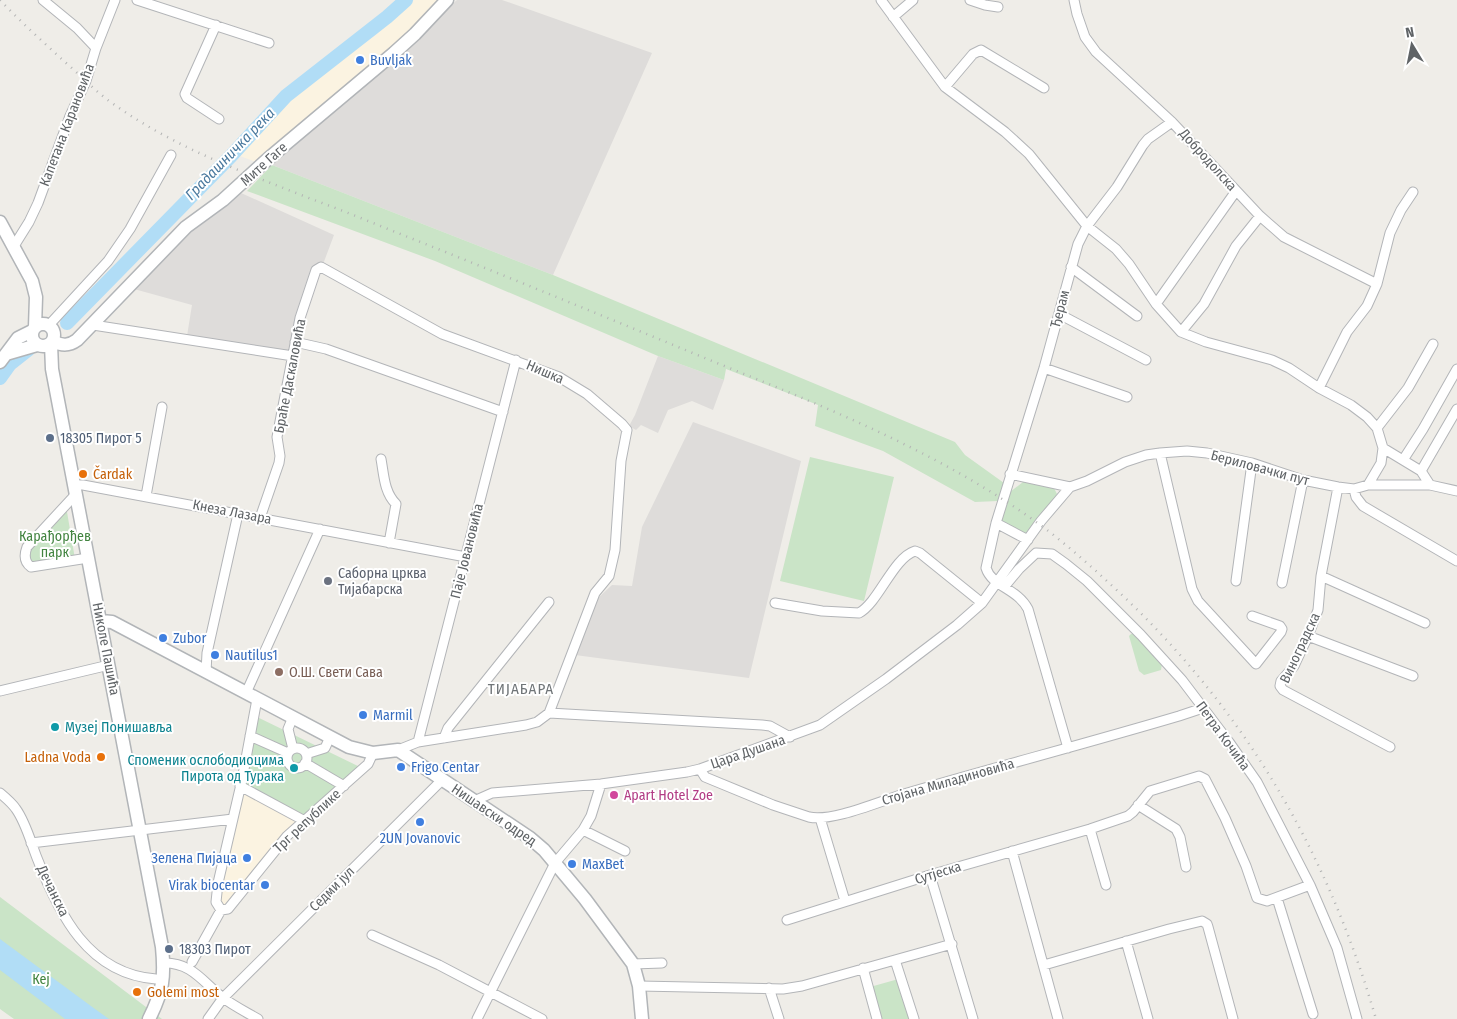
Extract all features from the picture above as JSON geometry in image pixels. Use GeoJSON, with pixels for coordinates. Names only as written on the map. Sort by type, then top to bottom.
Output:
{"type":"FeatureCollection","features":[{"type":"Feature","properties":{"kind":"main road","name":"Мите Гаге"},"geometry":{"type":"LineString","coordinates":[[89,329],[186,227],[223,200],[269,158],[394,53],[447,0]]}},
{"type":"Feature","properties":{"kind":"main road","name":"Николе Пашића"},"geometry":{"type":"LineString","coordinates":[[0,222],[32,281],[36,297],[42,306],[47,362],[52,362],[140,830],[163,963],[161,992],[149,1019]]}},
{"type":"Feature","properties":{"kind":"main road"},"geometry":{"type":"LineString","coordinates":[[3,358],[46,336],[67,336],[89,329]]}},
{"type":"Feature","properties":{"kind":"main road"},"geometry":{"type":"LineString","coordinates":[[46,336],[52,362]]}},
{"type":"Feature","properties":{"kind":"main road"},"geometry":{"type":"LineString","coordinates":[[100,621],[112,622],[349,746],[373,753],[398,750]]}},
{"type":"Feature","properties":{"kind":"main road","name":"Нишавски одред"},"geometry":{"type":"LineString","coordinates":[[398,750],[530,838],[555,863],[585,899],[633,964],[639,986],[642,1019]]}},
{"type":"Feature","properties":{"kind":"street"},"geometry":{"type":"LineString","coordinates":[[43,0],[77,28],[96,48]]}},
{"type":"Feature","properties":{"kind":"street","name":"Капетана Карановића"},"geometry":{"type":"LineString","coordinates":[[14,246],[38,203],[70,116],[86,82],[96,48],[115,0]]}},
{"type":"Feature","properties":{"kind":"street"},"geometry":{"type":"LineString","coordinates":[[137,0],[216,24],[269,43]]}},
{"type":"Feature","properties":{"kind":"street"},"geometry":{"type":"LineString","coordinates":[[881,0],[945,87],[1005,132],[1029,154],[1087,226],[1120,254],[1138,276],[1156,304],[1182,332],[1199,340],[1272,360],[1290,368],[1319,388],[1351,405],[1367,417],[1376,428],[1383,448],[1381,463],[1368,485]]}},
{"type":"Feature","properties":{"kind":"street"},"geometry":{"type":"LineString","coordinates":[[893,17],[913,0]]}},
{"type":"Feature","properties":{"kind":"street"},"geometry":{"type":"LineString","coordinates":[[970,0],[998,7]]}},
{"type":"Feature","properties":{"kind":"street","name":"Добродолска"},"geometry":{"type":"LineString","coordinates":[[1074,0],[1085,37],[1096,52],[1172,122],[1260,216],[1284,237],[1377,284]]}},
{"type":"Feature","properties":{"kind":"street"},"geometry":{"type":"LineString","coordinates":[[216,24],[185,94],[187,98],[219,119]]}},
{"type":"Feature","properties":{"kind":"street"},"geometry":{"type":"LineString","coordinates":[[945,87],[973,54],[981,50],[1044,88]]}},
{"type":"Feature","properties":{"kind":"street","name":"Ђерам"},"geometry":{"type":"LineString","coordinates":[[996,523],[1044,368],[1078,244],[1087,226],[1113,193],[1143,145],[1148,139],[1172,122]]}},
{"type":"Feature","properties":{"kind":"street"},"geometry":{"type":"LineString","coordinates":[[46,336],[108,262],[130,230],[171,155]]}},
{"type":"Feature","properties":{"kind":"street"},"geometry":{"type":"LineString","coordinates":[[1156,304],[1236,191]]}},
{"type":"Feature","properties":{"kind":"street"},"geometry":{"type":"LineString","coordinates":[[1319,388],[1341,343],[1367,306],[1377,284],[1390,233],[1401,210],[1413,192]]}},
{"type":"Feature","properties":{"kind":"street"},"geometry":{"type":"LineString","coordinates":[[1182,332],[1204,304],[1236,246],[1260,216]]}},
{"type":"Feature","properties":{"kind":"street","name":"Браће Даскаловића"},"geometry":{"type":"LineString","coordinates":[[260,518],[279,463],[280,456],[277,437],[300,318],[316,270],[321,267]]}},
{"type":"Feature","properties":{"kind":"street","name":"Нишка"},"geometry":{"type":"LineString","coordinates":[[321,267],[442,334],[552,373],[569,382],[602,405],[626,430],[621,461],[615,550],[608,576],[595,593],[549,713]]}},
{"type":"Feature","properties":{"kind":"street"},"geometry":{"type":"LineString","coordinates":[[1071,267],[1137,316]]}},
{"type":"Feature","properties":{"kind":"street"},"geometry":{"type":"LineString","coordinates":[[1059,314],[1146,360]]}},
{"type":"Feature","properties":{"kind":"street"},"geometry":{"type":"LineString","coordinates":[[89,329],[293,356]]}},
{"type":"Feature","properties":{"kind":"street"},"geometry":{"type":"LineString","coordinates":[[295,342],[326,349],[503,412]]}},
{"type":"Feature","properties":{"kind":"street"},"geometry":{"type":"LineString","coordinates":[[1376,428],[1408,388],[1433,344]]}},
{"type":"Feature","properties":{"kind":"street","name":"Паје Јовановића"},"geometry":{"type":"LineString","coordinates":[[418,742],[516,360]]}},
{"type":"Feature","properties":{"kind":"street"},"geometry":{"type":"LineString","coordinates":[[1044,368],[1127,397]]}},
{"type":"Feature","properties":{"kind":"street"},"geometry":{"type":"LineString","coordinates":[[1403,460],[1457,369]]}},
{"type":"Feature","properties":{"kind":"street"},"geometry":{"type":"LineString","coordinates":[[146,496],[162,407]]}},
{"type":"Feature","properties":{"kind":"street"},"geometry":{"type":"LineString","coordinates":[[1421,471],[1457,409]]}},
{"type":"Feature","properties":{"kind":"street"},"geometry":{"type":"LineString","coordinates":[[1383,448],[1421,471],[1430,485]]}},
{"type":"Feature","properties":{"kind":"street","name":"Бериловачки пут"},"geometry":{"type":"LineString","coordinates":[[1070,487],[1087,481],[1125,462],[1160,452],[1187,451],[1252,463],[1303,480],[1338,487],[1354,489],[1368,485],[1430,485],[1457,492]]}},
{"type":"Feature","properties":{"kind":"street"},"geometry":{"type":"LineString","coordinates":[[1160,452],[1192,589],[1198,601],[1256,664],[1282,632],[1282,629],[1280,626],[1252,616]]}},
{"type":"Feature","properties":{"kind":"street"},"geometry":{"type":"LineString","coordinates":[[381,459],[386,489],[389,497],[396,504],[388,543]]}},
{"type":"Feature","properties":{"kind":"street"},"geometry":{"type":"LineString","coordinates":[[1236,581],[1252,463]]}},
{"type":"Feature","properties":{"kind":"street"},"geometry":{"type":"LineString","coordinates":[[1001,585],[1028,540],[1070,487],[1010,474]]}},
{"type":"Feature","properties":{"kind":"street"},"geometry":{"type":"LineString","coordinates":[[1282,583],[1303,480]]}},
{"type":"Feature","properties":{"kind":"street","name":"Кнеза Лазара"},"geometry":{"type":"LineString","coordinates":[[76,490],[83,484],[466,558]]}},
{"type":"Feature","properties":{"kind":"street","name":"Виноградска"},"geometry":{"type":"LineString","coordinates":[[1338,487],[1321,576],[1318,610],[1294,666],[1281,681],[1281,688],[1390,747]]}},
{"type":"Feature","properties":{"kind":"street"},"geometry":{"type":"LineString","coordinates":[[1354,489],[1356,497],[1363,506],[1457,561]]}},
{"type":"Feature","properties":{"kind":"street"},"geometry":{"type":"LineString","coordinates":[[76,490],[27,547],[25,558],[31,567],[88,558]]}},
{"type":"Feature","properties":{"kind":"street"},"geometry":{"type":"LineString","coordinates":[[206,672],[208,653],[238,514]]}},
{"type":"Feature","properties":{"kind":"street"},"geometry":{"type":"LineString","coordinates":[[1028,540],[996,523],[986,568],[988,574],[1018,596],[1028,609],[1068,748]]}},
{"type":"Feature","properties":{"kind":"street"},"geometry":{"type":"LineString","coordinates":[[221,910],[217,906],[216,896],[250,736],[251,696],[320,529]]}},
{"type":"Feature","properties":{"kind":"street"},"geometry":{"type":"LineString","coordinates":[[775,603],[822,611],[860,613],[866,608],[906,555],[915,550],[982,603]]}},
{"type":"Feature","properties":{"kind":"street","name":"Петра Кочића"},"geometry":{"type":"LineString","coordinates":[[1001,585],[1036,553],[1052,554],[1087,581],[1141,635],[1182,680],[1257,782],[1310,885],[1337,948],[1357,1019]]}},
{"type":"Feature","properties":{"kind":"street"},"geometry":{"type":"LineString","coordinates":[[1321,576],[1425,623]]}},
{"type":"Feature","properties":{"kind":"street","name":"Цара Душана"},"geometry":{"type":"LineString","coordinates":[[474,801],[492,793],[601,784],[660,777],[700,769],[820,726],[957,626],[1001,585]]}},
{"type":"Feature","properties":{"kind":"street"},"geometry":{"type":"LineString","coordinates":[[444,738],[448,728],[549,602]]}},
{"type":"Feature","properties":{"kind":"street"},"geometry":{"type":"LineString","coordinates":[[1308,636],[1413,676]]}},
{"type":"Feature","properties":{"kind":"street"},"geometry":{"type":"LineString","coordinates":[[0,692],[109,665]]}},
{"type":"Feature","properties":{"kind":"street","name":"Стојана Миладиновића"},"geometry":{"type":"LineString","coordinates":[[700,769],[705,777],[747,795],[809,817],[820,818],[1203,708]]}},
{"type":"Feature","properties":{"kind":"street"},"geometry":{"type":"LineString","coordinates":[[398,750],[418,742],[526,726],[537,722],[549,713],[762,725],[770,726],[790,737]]}},
{"type":"Feature","properties":{"kind":"street"},"geometry":{"type":"LineString","coordinates":[[293,717],[288,729],[290,751],[288,762],[293,767],[299,767],[305,759],[325,748],[330,737]]}},
{"type":"Feature","properties":{"kind":"street"},"geometry":{"type":"LineString","coordinates":[[250,736],[290,751],[299,748],[305,759],[344,786]]}},
{"type":"Feature","properties":{"kind":"street","name":"Трг републике"},"geometry":{"type":"LineString","coordinates":[[192,962],[221,910],[228,909],[287,836],[368,764],[373,753]]}},
{"type":"Feature","properties":{"kind":"street","name":"Сутјеска"},"geometry":{"type":"LineString","coordinates":[[787,920],[845,900],[1090,829],[1128,816],[1147,793],[1152,790],[1199,776],[1203,778],[1225,818],[1246,866],[1255,897],[1262,901],[1277,898],[1310,885]]}},
{"type":"Feature","properties":{"kind":"street","name":"Седми јул"},"geometry":{"type":"LineString","coordinates":[[208,1019],[223,998],[442,780]]}},
{"type":"Feature","properties":{"kind":"street"},"geometry":{"type":"LineString","coordinates":[[477,1019],[555,863],[583,830],[591,816],[601,784]]}},
{"type":"Feature","properties":{"kind":"street"},"geometry":{"type":"LineString","coordinates":[[240,786],[303,820]]}},
{"type":"Feature","properties":{"kind":"street","name":"Дечанска"},"geometry":{"type":"LineString","coordinates":[[0,793],[17,809],[57,906],[81,940],[116,968],[144,978],[156,979]]}},
{"type":"Feature","properties":{"kind":"street"},"geometry":{"type":"LineString","coordinates":[[1138,806],[1176,829],[1180,837],[1186,867]]}},
{"type":"Feature","properties":{"kind":"street"},"geometry":{"type":"LineString","coordinates":[[820,818],[845,900]]}},
{"type":"Feature","properties":{"kind":"street"},"geometry":{"type":"LineString","coordinates":[[31,843],[233,819]]}},
{"type":"Feature","properties":{"kind":"street"},"geometry":{"type":"LineString","coordinates":[[1090,829],[1106,885]]}},
{"type":"Feature","properties":{"kind":"street"},"geometry":{"type":"LineString","coordinates":[[583,830],[624,851]]}},
{"type":"Feature","properties":{"kind":"street"},"geometry":{"type":"LineString","coordinates":[[1012,851],[1058,1019]]}},
{"type":"Feature","properties":{"kind":"street"},"geometry":{"type":"LineString","coordinates":[[930,875],[974,1019]]}},
{"type":"Feature","properties":{"kind":"street"},"geometry":{"type":"LineString","coordinates":[[1277,898],[1313,1014]]}},
{"type":"Feature","properties":{"kind":"street"},"geometry":{"type":"LineString","coordinates":[[1044,965],[1196,922],[1204,922],[1208,927],[1233,1019]]}},
{"type":"Feature","properties":{"kind":"street"},"geometry":{"type":"LineString","coordinates":[[372,934],[542,1019]]}},
{"type":"Feature","properties":{"kind":"street"},"geometry":{"type":"LineString","coordinates":[[1126,942],[1148,1019]]}},
{"type":"Feature","properties":{"kind":"street"},"geometry":{"type":"LineString","coordinates":[[639,986],[769,988],[802,986],[952,944]]}},
{"type":"Feature","properties":{"kind":"street"},"geometry":{"type":"LineString","coordinates":[[895,960],[914,1019]]}},
{"type":"Feature","properties":{"kind":"street"},"geometry":{"type":"LineString","coordinates":[[163,963],[174,963],[184,966],[194,972],[223,998],[258,1019]]}},
{"type":"Feature","properties":{"kind":"street"},"geometry":{"type":"LineString","coordinates":[[633,964],[662,963]]}},
{"type":"Feature","properties":{"kind":"street"},"geometry":{"type":"LineString","coordinates":[[863,968],[877,1019]]}},
{"type":"Feature","properties":{"kind":"street"},"geometry":{"type":"LineString","coordinates":[[769,988],[779,1019]]}},
{"type":"Feature","properties":{"kind":"shaded area","name":"Buvljak"},"geometry":{"type":"Polygon","coordinates":[[[414,0],[445,0],[324,109],[256,162],[240,156],[282,107],[306,86],[377,34],[414,0]]]}},
{"type":"Feature","properties":{"kind":"shaded area"},"geometry":{"type":"Polygon","coordinates":[[[457,0],[502,0],[652,53],[553,275],[272,165],[457,0]]]}},
{"type":"Feature","properties":{"kind":"shaded area"},"geometry":{"type":"Polygon","coordinates":[[[241,193],[334,235],[290,352],[187,336],[192,305],[134,289],[182,232],[241,193]]]}},
{"type":"Feature","properties":{"kind":"shaded area"},"geometry":{"type":"Polygon","coordinates":[[[658,356],[724,380],[713,410],[692,401],[668,410],[658,433],[641,425],[636,430],[629,426],[658,356]]]}},
{"type":"Feature","properties":{"kind":"shaded area"},"geometry":{"type":"Polygon","coordinates":[[[693,422],[801,461],[749,678],[575,655],[597,599],[612,585],[632,586],[642,527],[693,422]]]}},
{"type":"Feature","properties":{"kind":"shaded area","name":"Зелена Пијаца"},"geometry":{"type":"Polygon","coordinates":[[[240,782],[303,819],[234,902],[222,909],[218,891],[240,782]]]}},
{"type":"Feature","properties":{"kind":"green space"},"geometry":{"type":"Polygon","coordinates":[[[272,165],[553,275],[955,442],[965,455],[1004,483],[998,501],[975,502],[883,451],[815,426],[818,405],[726,369],[724,380],[658,356],[435,261],[247,191],[272,165]]]}},
{"type":"Feature","properties":{"kind":"green space"},"geometry":{"type":"Polygon","coordinates":[[[810,457],[894,477],[864,601],[780,581],[810,457]]]}},
{"type":"Feature","properties":{"kind":"green space"},"geometry":{"type":"Polygon","coordinates":[[[1023,482],[1047,485],[1054,488],[1057,494],[1024,535],[1000,523],[1010,492],[1023,482]]]}},
{"type":"Feature","properties":{"kind":"green space","name":"Карађорђев парк"},"geometry":{"type":"Polygon","coordinates":[[[66,506],[75,559],[32,566],[26,552],[66,506]]]}},
{"type":"Feature","properties":{"kind":"green space"},"geometry":{"type":"Polygon","coordinates":[[[1131,634],[1162,664],[1161,670],[1144,675],[1139,671],[1129,636],[1131,634]]]}},
{"type":"Feature","properties":{"kind":"green space"},"geometry":{"type":"Polygon","coordinates":[[[253,715],[362,768],[303,819],[240,782],[253,715]]]}},
{"type":"Feature","properties":{"kind":"green space","name":"Кеј"},"geometry":{"type":"Polygon","coordinates":[[[0,897],[162,1019],[14,1019],[0,1009],[0,897]]]}},
{"type":"Feature","properties":{"kind":"green space"},"geometry":{"type":"Polygon","coordinates":[[[902,978],[913,1019],[880,1019],[870,987],[902,978]]]}},
{"type":"Feature","properties":{"kind":"water"},"geometry":{"type":"Polygon","coordinates":[[[0,939],[109,1019],[65,1019],[0,970],[0,939]]]}},
{"type":"Feature","properties":{"kind":"waterway","name":"Градашничка река"},"geometry":{"type":"LineString","coordinates":[[67,323],[231,156],[286,96],[406,0]]}},
{"type":"Feature","properties":{"kind":"waterway","name":"Градашничка река"},"geometry":{"type":"LineString","coordinates":[[0,378],[10,364],[29,349]]}},
{"type":"Feature","properties":{"kind":"railway"},"geometry":{"type":"LineString","coordinates":[[0,0],[106,98],[136,119],[185,146],[235,169],[525,284],[795,395],[877,431],[995,494],[1042,526],[1099,574],[1156,628],[1199,677],[1238,728],[1273,781],[1304,837],[1332,895],[1356,956],[1376,1019]]}},
{"type":"Feature","properties":{"kind":"place","name":"Buvljak"},"geometry":{"type":"Point","coordinates":[360,60]}},
{"type":"Feature","properties":{"kind":"place","name":"18305 Пирот 5"},"geometry":{"type":"Point","coordinates":[50,438]}},
{"type":"Feature","properties":{"kind":"place","name":"Čardak"},"geometry":{"type":"Point","coordinates":[83,474]}},
{"type":"Feature","properties":{"kind":"place","name":"Саборна црква Тијабарска"},"geometry":{"type":"Point","coordinates":[328,581]}},
{"type":"Feature","properties":{"kind":"place","name":"Zubor"},"geometry":{"type":"Point","coordinates":[163,638]}},
{"type":"Feature","properties":{"kind":"place","name":"Nautilus1"},"geometry":{"type":"Point","coordinates":[215,655]}},
{"type":"Feature","properties":{"kind":"place","name":"О.Ш. Свети Сава"},"geometry":{"type":"Point","coordinates":[279,672]}},
{"type":"Feature","properties":{"kind":"place","name":"Marmil"},"geometry":{"type":"Point","coordinates":[363,715]}},
{"type":"Feature","properties":{"kind":"place","name":"Музеј Понишавља"},"geometry":{"type":"Point","coordinates":[55,727]}},
{"type":"Feature","properties":{"kind":"place","name":"Ladna Voda"},"geometry":{"type":"Point","coordinates":[101,757]}},
{"type":"Feature","properties":{"kind":"place","name":"Frigo Centar"},"geometry":{"type":"Point","coordinates":[401,767]}},
{"type":"Feature","properties":{"kind":"place","name":"Споменик ослободиоцима Пирота од Турака"},"geometry":{"type":"Point","coordinates":[294,768]}},
{"type":"Feature","properties":{"kind":"place","name":"Apart Hotel Zoe"},"geometry":{"type":"Point","coordinates":[614,795]}},
{"type":"Feature","properties":{"kind":"place","name":"2UN Jovanovic"},"geometry":{"type":"Point","coordinates":[420,822]}},
{"type":"Feature","properties":{"kind":"place","name":"Зелена Пијаца"},"geometry":{"type":"Point","coordinates":[247,858]}},
{"type":"Feature","properties":{"kind":"place","name":"MaxBet"},"geometry":{"type":"Point","coordinates":[572,864]}},
{"type":"Feature","properties":{"kind":"place","name":"Virak biocentar"},"geometry":{"type":"Point","coordinates":[265,885]}},
{"type":"Feature","properties":{"kind":"place","name":"18303 Пирот"},"geometry":{"type":"Point","coordinates":[169,949]}},
{"type":"Feature","properties":{"kind":"place","name":"Golemi most"},"geometry":{"type":"Point","coordinates":[137,992]}},
{"type":"Feature","properties":{"kind":"district","name":"ТИЈАБАРА"},"geometry":{"type":"Point","coordinates":[521,689]}}]}
